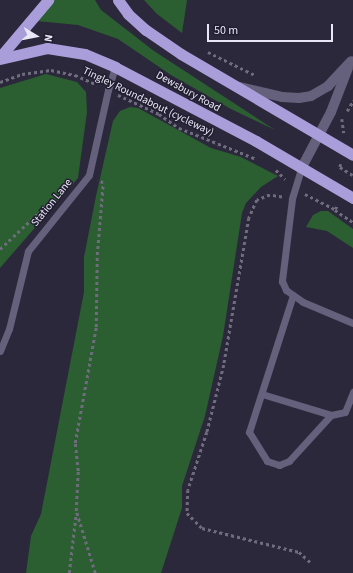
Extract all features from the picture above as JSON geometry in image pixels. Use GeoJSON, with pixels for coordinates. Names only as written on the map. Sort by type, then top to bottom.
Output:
{"type":"FeatureCollection","features":[{"type":"Feature","properties":{"kind":"highway"},"geometry":{"type":"LineString","coordinates":[[0,58],[48,0]]}},
{"type":"Feature","properties":{"kind":"highway"},"geometry":{"type":"LineString","coordinates":[[118,0],[128,14],[146,30],[234,86],[353,156]]}},
{"type":"Feature","properties":{"kind":"highway","name":"Dewsbury Road"},"geometry":{"type":"LineString","coordinates":[[0,58],[47,48],[85,54],[116,66],[256,141],[349,196]]}},
{"type":"Feature","properties":{"kind":"street"},"geometry":{"type":"LineString","coordinates":[[234,86],[299,98],[328,86],[352,59]]}},
{"type":"Feature","properties":{"kind":"street"},"geometry":{"type":"LineString","coordinates":[[301,169],[319,135],[352,59]]}},
{"type":"Feature","properties":{"kind":"lane","name":"Station Lane"},"geometry":{"type":"LineString","coordinates":[[0,351],[9,329],[28,251],[89,175],[108,90],[116,66]]}},
{"type":"Feature","properties":{"kind":"lane"},"geometry":{"type":"LineString","coordinates":[[301,169],[294,188],[292,199],[282,281],[286,290],[303,302],[353,323]]}},
{"type":"Feature","properties":{"kind":"lane"},"geometry":{"type":"LineString","coordinates":[[293,296],[249,432],[267,461],[279,465],[289,461],[331,415]]}},
{"type":"Feature","properties":{"kind":"lane"},"geometry":{"type":"LineString","coordinates":[[262,394],[331,415],[345,412],[353,392]]}},
{"type":"Feature","properties":{"kind":"path","name":"Tingley Roundabout (cycleway)"},"geometry":{"type":"LineString","coordinates":[[0,82],[22,74],[51,70],[75,75],[159,114],[179,128],[258,160]]}},
{"type":"Feature","properties":{"kind":"path"},"geometry":{"type":"LineString","coordinates":[[272,166],[294,188],[335,209],[353,222]]}},
{"type":"Feature","properties":{"kind":"path"},"geometry":{"type":"LineString","coordinates":[[70,573],[78,471],[75,443],[96,327],[97,255],[103,183],[89,175]]}},
{"type":"Feature","properties":{"kind":"path"},"geometry":{"type":"LineString","coordinates":[[292,199],[270,195],[257,200],[249,218],[224,365],[206,432],[188,490],[187,513],[202,528],[299,552],[310,562]]}},
{"type":"Feature","properties":{"kind":"path"},"geometry":{"type":"LineString","coordinates":[[335,209],[349,196]]}},
{"type":"Feature","properties":{"kind":"path"},"geometry":{"type":"LineString","coordinates":[[0,249],[13,235],[54,199]]}},
{"type":"Feature","properties":{"kind":"path"},"geometry":{"type":"LineString","coordinates":[[76,510],[95,573]]}},
{"type":"Feature","properties":{"kind":"green space"},"geometry":{"type":"Polygon","coordinates":[[[52,0],[95,0],[101,10],[154,51],[275,130],[231,109],[171,75],[118,39],[78,25],[37,21],[52,0]]]}},
{"type":"Feature","properties":{"kind":"green space"},"geometry":{"type":"Polygon","coordinates":[[[144,0],[187,0],[182,33],[157,14],[144,0]]]}},
{"type":"Feature","properties":{"kind":"green space"},"geometry":{"type":"Polygon","coordinates":[[[46,74],[77,82],[86,92],[87,112],[78,178],[0,268],[0,88],[46,74]]]}},
{"type":"Feature","properties":{"kind":"green space"},"geometry":{"type":"Polygon","coordinates":[[[130,107],[138,108],[211,148],[241,157],[278,176],[261,187],[246,203],[242,213],[223,336],[205,416],[182,486],[182,508],[161,573],[26,573],[31,536],[41,514],[84,292],[84,257],[96,196],[113,121],[120,111],[130,107]]]}},
{"type":"Feature","properties":{"kind":"green space"},"geometry":{"type":"Polygon","coordinates":[[[321,211],[328,211],[353,229],[353,248],[327,231],[306,227],[313,215],[321,211]]]}}]}
